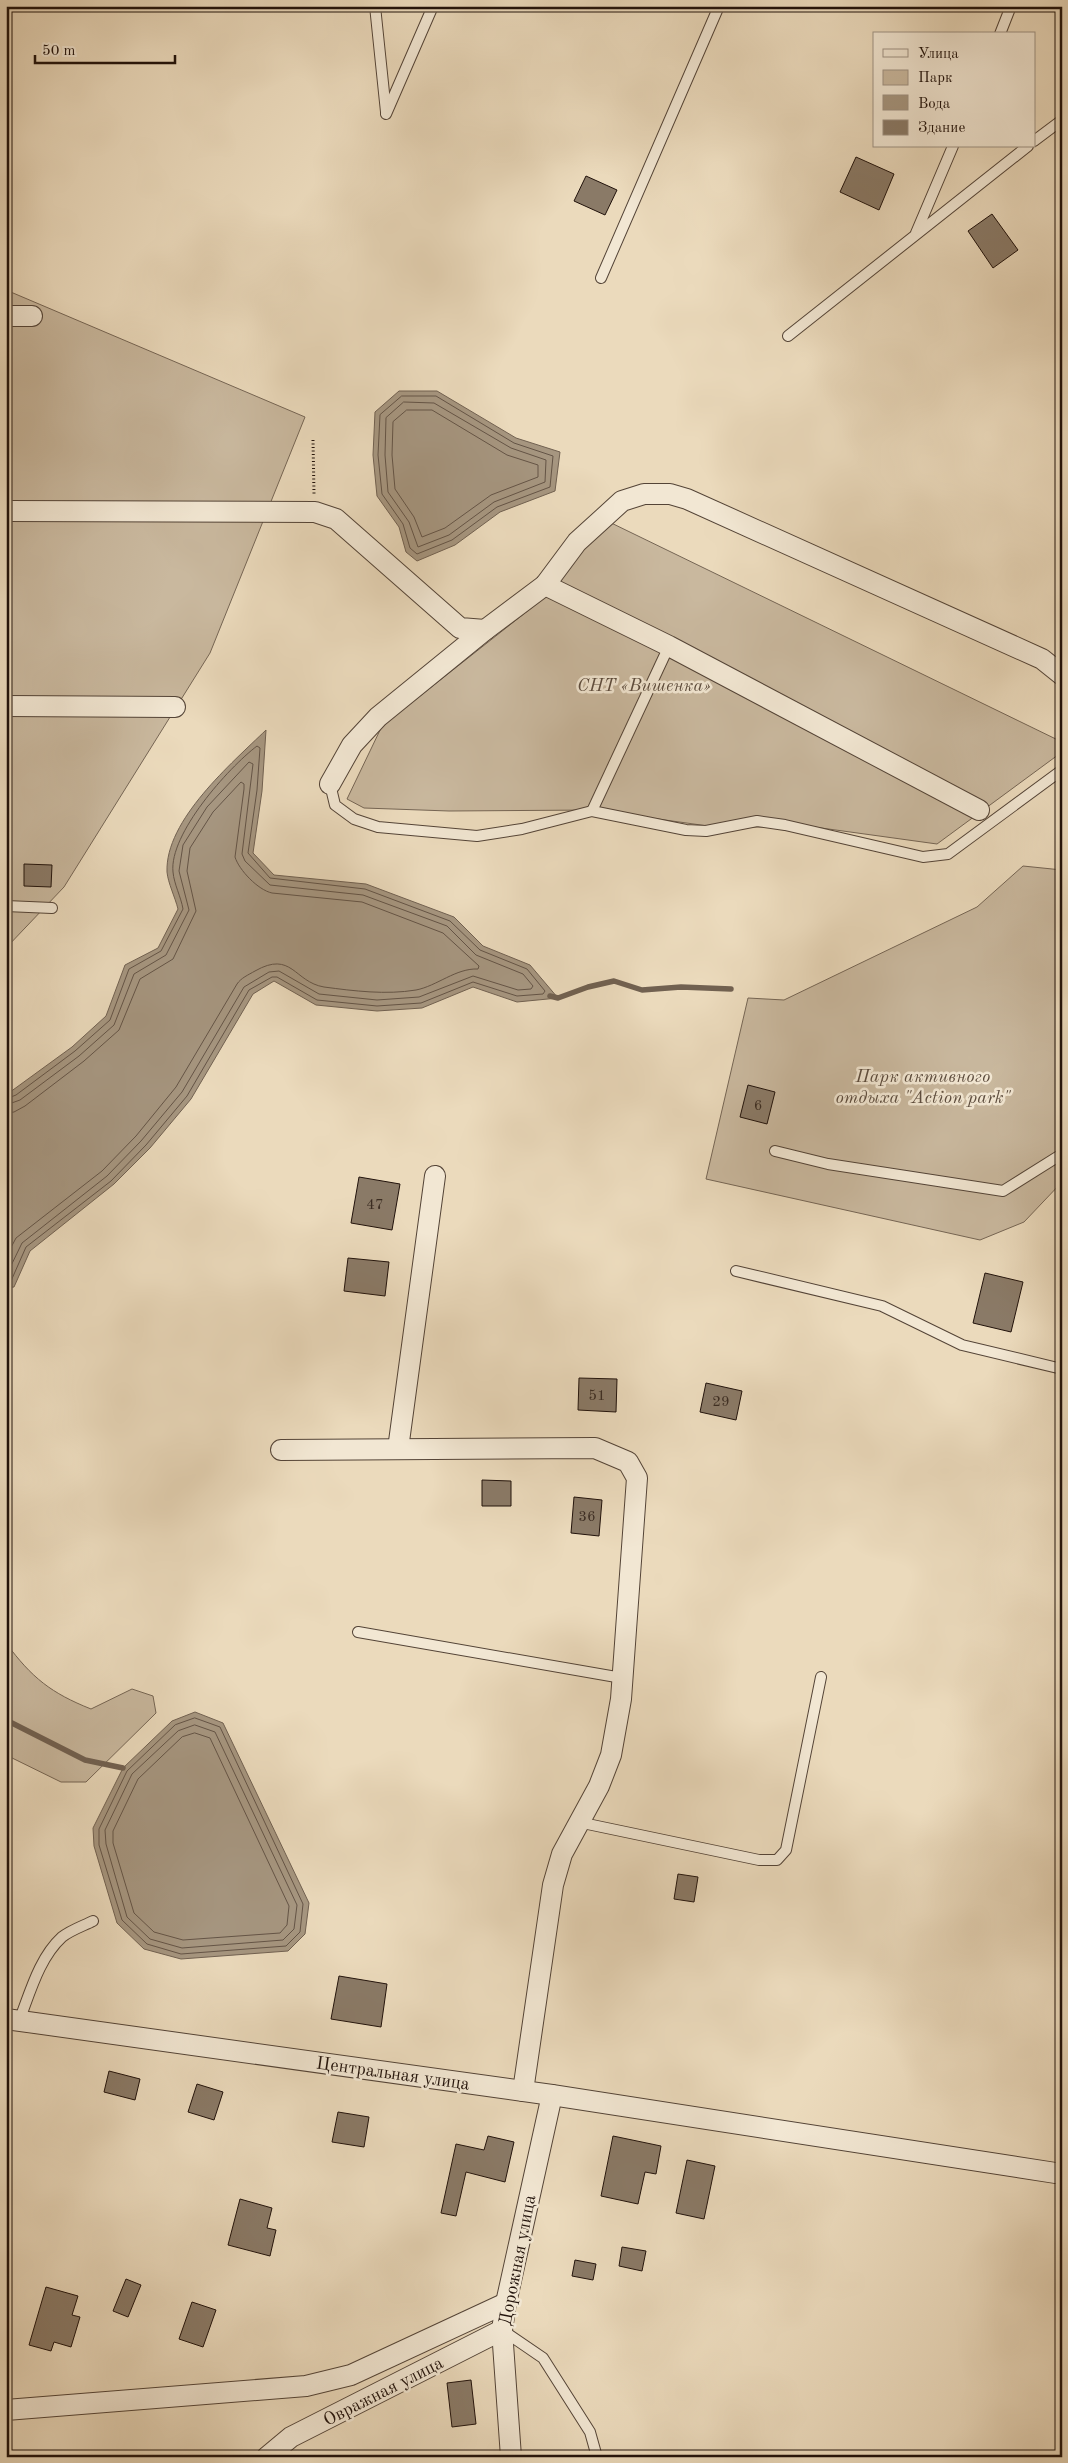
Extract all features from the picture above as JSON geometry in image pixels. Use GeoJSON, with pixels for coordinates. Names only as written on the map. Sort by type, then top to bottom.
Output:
{"type":"FeatureCollection","features":[{"type":"Feature","properties":{"kind":"street"},"geometry":{"type":"LineString","coordinates":[[6,316],[32,316]]}},
{"type":"Feature","properties":{"kind":"street"},"geometry":{"type":"LineString","coordinates":[[330,784],[352,745],[378,717],[485,630],[545,585],[577,542],[622,501],[644,494],[670,494],[687,499],[1042,659],[1062,675]]}},
{"type":"Feature","properties":{"kind":"street"},"geometry":{"type":"LineString","coordinates":[[6,511],[315,512],[336,519],[460,628],[485,630]]}},
{"type":"Feature","properties":{"kind":"street"},"geometry":{"type":"LineString","coordinates":[[545,585],[669,646],[979,810]]}},
{"type":"Feature","properties":{"kind":"street"},"geometry":{"type":"LineString","coordinates":[[6,706],[175,707]]}},
{"type":"Feature","properties":{"kind":"street"},"geometry":{"type":"LineString","coordinates":[[398,1449],[435,1176]]}},
{"type":"Feature","properties":{"kind":"street"},"geometry":{"type":"LineString","coordinates":[[281,1450],[595,1448],[628,1462],[637,1478],[622,1678],[611,1755],[600,1786],[578,1822],[562,1854],[553,1885],[523,2091]]}},
{"type":"Feature","properties":{"kind":"street","name":"Центральная улица"},"geometry":{"type":"LineString","coordinates":[[13,2020],[552,2095],[1062,2174]]}},
{"type":"Feature","properties":{"kind":"street","name":"Дорожная улица"},"geometry":{"type":"LineString","coordinates":[[511,2457],[502,2330],[506,2303],[552,2095]]}},
{"type":"Feature","properties":{"kind":"street"},"geometry":{"type":"LineString","coordinates":[[6,2410],[306,2386],[350,2375],[506,2303]]}},
{"type":"Feature","properties":{"kind":"street","name":"Овражная улица"},"geometry":{"type":"LineString","coordinates":[[267,2457],[291,2437],[502,2330]]}},
{"type":"Feature","properties":{"kind":"lane"},"geometry":{"type":"LineString","coordinates":[[375,6],[386,114],[433,6]]}},
{"type":"Feature","properties":{"kind":"lane"},"geometry":{"type":"LineString","coordinates":[[601,278],[719,6]]}},
{"type":"Feature","properties":{"kind":"lane"},"geometry":{"type":"LineString","coordinates":[[1001,32],[1011,6]]}},
{"type":"Feature","properties":{"kind":"lane"},"geometry":{"type":"LineString","coordinates":[[1036,140],[1062,120]]}},
{"type":"Feature","properties":{"kind":"lane"},"geometry":{"type":"LineString","coordinates":[[916,234],[952,148]]}},
{"type":"Feature","properties":{"kind":"lane"},"geometry":{"type":"LineString","coordinates":[[788,336],[1025,148]]}},
{"type":"Feature","properties":{"kind":"lane"},"geometry":{"type":"LineString","coordinates":[[592,811],[669,646]]}},
{"type":"Feature","properties":{"kind":"lane"},"geometry":{"type":"LineString","coordinates":[[330,784],[335,805],[354,819],[378,827],[477,836],[522,829],[592,811],[686,830],[706,831],[757,821],[785,825],[923,857],[948,854],[1062,770]]}},
{"type":"Feature","properties":{"kind":"lane"},"geometry":{"type":"LineString","coordinates":[[6,906],[52,908]]}},
{"type":"Feature","properties":{"kind":"lane"},"geometry":{"type":"LineString","coordinates":[[775,1151],[828,1164],[1003,1190],[1062,1154]]}},
{"type":"Feature","properties":{"kind":"lane"},"geometry":{"type":"LineString","coordinates":[[736,1271],[882,1306],[962,1345],[1062,1369]]}},
{"type":"Feature","properties":{"kind":"lane"},"geometry":{"type":"LineString","coordinates":[[358,1632],[622,1678]]}},
{"type":"Feature","properties":{"kind":"lane"},"geometry":{"type":"LineString","coordinates":[[578,1822],[759,1860],[777,1860],[786,1850],[821,1677]]}},
{"type":"Feature","properties":{"kind":"lane"},"geometry":{"type":"LineString","coordinates":[[13,2020],[42,1963],[61,1938],[75,1929],[94,1921]]}},
{"type":"Feature","properties":{"kind":"lane"},"geometry":{"type":"LineString","coordinates":[[502,2330],[543,2358],[590,2432],[597,2457]]}},
{"type":"Feature","properties":{"kind":"path"},"geometry":{"type":"LineString","coordinates":[[313,440],[315,512]]}},
{"type":"Feature","properties":{"kind":"green space"},"geometry":{"type":"Polygon","coordinates":[[[6,290],[305,417],[210,653],[64,887],[6,948],[6,290]]]}},
{"type":"Feature","properties":{"kind":"green space","name":"СНТ «Вишенка»"},"geometry":{"type":"Polygon","coordinates":[[[601,518],[1062,742],[1062,752],[937,844],[814,827],[715,827],[594,810],[449,811],[364,808],[347,799],[382,726],[554,590],[601,518]]]}},
{"type":"Feature","properties":{"kind":"green space","name":"Парк активного отдыха \"Action park\""},"geometry":{"type":"Polygon","coordinates":[[[1023,866],[1062,870],[1062,1182],[1024,1222],[980,1240],[706,1179],[748,998],[784,1000],[977,907],[1023,866]]]}},
{"type":"Feature","properties":{"kind":"green space"},"geometry":{"type":"Polygon","coordinates":[[[6,1643],[34,1675],[64,1697],[91,1709],[132,1689],[153,1696],[156,1713],[86,1782],[61,1782],[6,1755],[6,1643]]]}},
{"type":"Feature","properties":{"kind":"water"},"geometry":{"type":"Polygon","coordinates":[[[399,391],[437,391],[516,438],[560,452],[555,491],[500,512],[455,545],[417,561],[406,552],[399,527],[377,496],[373,455],[375,412],[399,391]]]}},
{"type":"Feature","properties":{"kind":"water"},"geometry":{"type":"Polygon","coordinates":[[[266,730],[262,791],[253,853],[274,875],[366,884],[454,917],[483,946],[530,965],[558,998],[517,1002],[473,987],[422,1008],[377,1011],[316,1005],[274,981],[253,994],[191,1099],[150,1148],[114,1184],[30,1251],[14,1287],[6,1288],[6,1095],[72,1047],[106,1016],[125,965],[158,948],[178,909],[167,872],[169,852],[177,833],[188,813],[203,794],[266,730]]]}},
{"type":"Feature","properties":{"kind":"water"},"geometry":{"type":"Polygon","coordinates":[[[195,1712],[223,1723],[309,1903],[305,1934],[288,1951],[181,1959],[144,1949],[117,1923],[94,1846],[93,1828],[123,1768],[172,1721],[195,1712]]]}},
{"type":"Feature","properties":{"kind":"building"},"geometry":{"type":"Polygon","coordinates":[[[856,157],[894,174],[879,210],[840,192],[856,157]]]}},
{"type":"Feature","properties":{"kind":"building"},"geometry":{"type":"Polygon","coordinates":[[[586,176],[617,190],[605,215],[574,201],[586,176]]]}},
{"type":"Feature","properties":{"kind":"building"},"geometry":{"type":"Polygon","coordinates":[[[992,214],[1018,250],[993,268],[968,231],[992,214]]]}},
{"type":"Feature","properties":{"kind":"building"},"geometry":{"type":"Polygon","coordinates":[[[24,864],[52,865],[51,887],[24,886],[24,864]]]}},
{"type":"Feature","properties":{"kind":"building"},"geometry":{"type":"Polygon","coordinates":[[[748,1085],[775,1092],[767,1124],[740,1117],[748,1085]]]}},
{"type":"Feature","properties":{"kind":"building"},"geometry":{"type":"Polygon","coordinates":[[[359,1177],[400,1184],[392,1230],[351,1223],[359,1177]]]}},
{"type":"Feature","properties":{"kind":"building"},"geometry":{"type":"Polygon","coordinates":[[[348,1258],[389,1262],[385,1296],[344,1291],[348,1258]]]}},
{"type":"Feature","properties":{"kind":"building"},"geometry":{"type":"Polygon","coordinates":[[[985,1273],[1023,1282],[1011,1332],[973,1323],[985,1273]]]}},
{"type":"Feature","properties":{"kind":"building"},"geometry":{"type":"Polygon","coordinates":[[[579,1378],[617,1379],[616,1412],[578,1410],[579,1378]]]}},
{"type":"Feature","properties":{"kind":"building"},"geometry":{"type":"Polygon","coordinates":[[[706,1383],[742,1391],[736,1420],[700,1412],[706,1383]]]}},
{"type":"Feature","properties":{"kind":"building"},"geometry":{"type":"Polygon","coordinates":[[[482,1480],[511,1481],[511,1506],[482,1506],[482,1480]]]}},
{"type":"Feature","properties":{"kind":"building"},"geometry":{"type":"Polygon","coordinates":[[[574,1497],[602,1500],[599,1536],[571,1533],[574,1497]]]}},
{"type":"Feature","properties":{"kind":"building"},"geometry":{"type":"Polygon","coordinates":[[[678,1874],[698,1877],[694,1902],[674,1899],[678,1874]]]}},
{"type":"Feature","properties":{"kind":"building"},"geometry":{"type":"Polygon","coordinates":[[[339,1976],[387,1984],[381,2027],[331,2019],[339,1976]]]}},
{"type":"Feature","properties":{"kind":"building"},"geometry":{"type":"Polygon","coordinates":[[[109,2071],[140,2079],[135,2100],[104,2092],[109,2071]]]}},
{"type":"Feature","properties":{"kind":"building"},"geometry":{"type":"Polygon","coordinates":[[[197,2084],[223,2092],[214,2120],[188,2112],[197,2084]]]}},
{"type":"Feature","properties":{"kind":"building"},"geometry":{"type":"Polygon","coordinates":[[[338,2112],[369,2117],[364,2147],[332,2142],[338,2112]]]}},
{"type":"Feature","properties":{"kind":"building"},"geometry":{"type":"Polygon","coordinates":[[[488,2136],[514,2142],[505,2182],[466,2172],[456,2216],[441,2213],[456,2144],[484,2150],[488,2136]]]}},
{"type":"Feature","properties":{"kind":"building"},"geometry":{"type":"Polygon","coordinates":[[[613,2136],[661,2146],[656,2174],[645,2172],[638,2204],[601,2196],[613,2136]]]}},
{"type":"Feature","properties":{"kind":"building"},"geometry":{"type":"Polygon","coordinates":[[[687,2160],[715,2166],[704,2219],[676,2213],[687,2160]]]}},
{"type":"Feature","properties":{"kind":"building"},"geometry":{"type":"Polygon","coordinates":[[[240,2199],[272,2208],[267,2228],[276,2230],[270,2256],[228,2245],[240,2199]]]}},
{"type":"Feature","properties":{"kind":"building"},"geometry":{"type":"Polygon","coordinates":[[[622,2247],[646,2251],[642,2271],[619,2266],[622,2247]]]}},
{"type":"Feature","properties":{"kind":"building"},"geometry":{"type":"Polygon","coordinates":[[[575,2260],[596,2264],[593,2280],[572,2276],[575,2260]]]}},
{"type":"Feature","properties":{"kind":"building"},"geometry":{"type":"Polygon","coordinates":[[[126,2279],[141,2285],[128,2317],[113,2311],[126,2279]]]}},
{"type":"Feature","properties":{"kind":"building"},"geometry":{"type":"Polygon","coordinates":[[[46,2287],[78,2296],[72,2315],[80,2317],[71,2347],[54,2342],[51,2351],[29,2345],[46,2287]]]}},
{"type":"Feature","properties":{"kind":"building"},"geometry":{"type":"Polygon","coordinates":[[[192,2302],[216,2310],[203,2347],[179,2339],[192,2302]]]}},
{"type":"Feature","properties":{"kind":"building"},"geometry":{"type":"Polygon","coordinates":[[[471,2380],[476,2424],[452,2427],[447,2383],[471,2380]]]}},
{"type":"Feature","properties":{"kind":"waterway"},"geometry":{"type":"LineString","coordinates":[[550,996],[558,998],[588,987],[614,981],[642,990],[681,987],[731,989]]}},
{"type":"Feature","properties":{"kind":"waterway"},"geometry":{"type":"LineString","coordinates":[[6,1720],[85,1760],[123,1768]]}}]}
